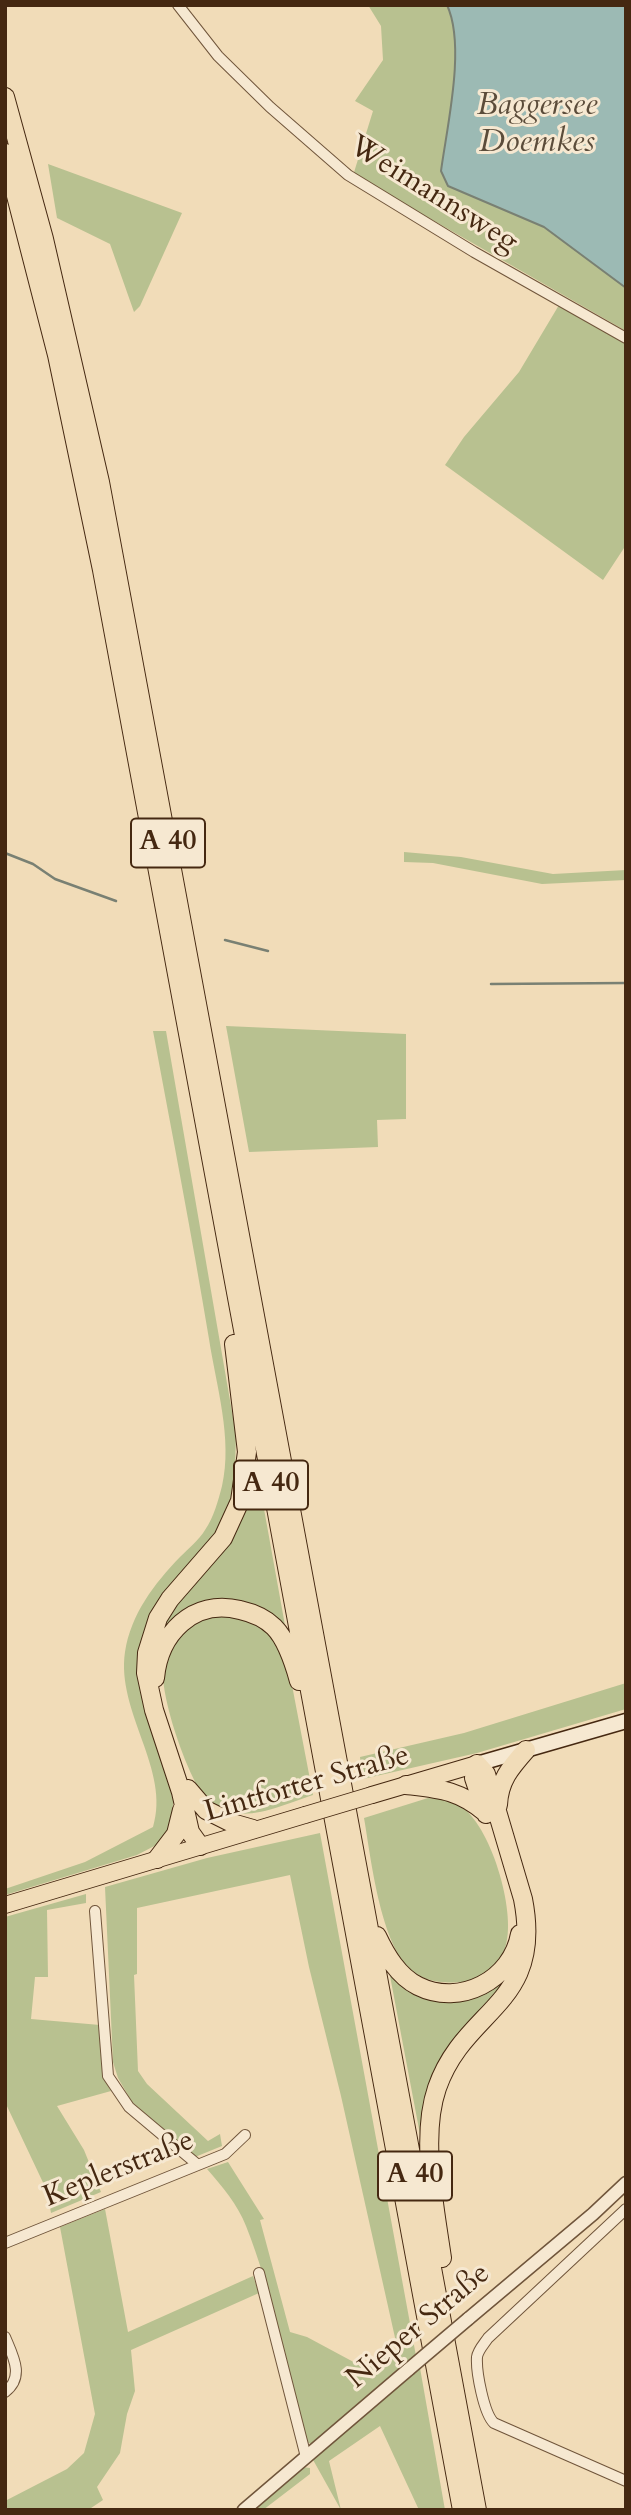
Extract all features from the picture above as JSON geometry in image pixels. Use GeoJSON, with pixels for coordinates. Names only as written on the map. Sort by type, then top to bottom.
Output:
{"type":"FeatureCollection","features":[{"type":"Feature","properties":{"kind":"highway","name":"A 40"},"geometry":{"type":"LineString","coordinates":[[5,97],[44,239],[100,482],[477,2510]]}},
{"type":"Feature","properties":{"kind":"highway","name":"A 40"},"geometry":{"type":"LineString","coordinates":[[5,153],[57,355],[82,468],[461,2510]]}},
{"type":"Feature","properties":{"kind":"highway"},"geometry":{"type":"LineString","coordinates":[[157,1859],[176,1835],[183,1815],[184,1791],[154,1710],[146,1673],[147,1653],[158,1618],[170,1599],[211,1554],[228,1528],[240,1501],[247,1452],[218,1231],[219,1202]]}},
{"type":"Feature","properties":{"kind":"highway"},"geometry":{"type":"LineString","coordinates":[[200,1846],[190,1832],[184,1791],[159,1708],[155,1685],[157,1659],[166,1640],[178,1625],[193,1615],[210,1609],[232,1608],[257,1615],[275,1628],[287,1648],[298,1678],[310,1731],[324,1768]]}},
{"type":"Feature","properties":{"kind":"highway"},"geometry":{"type":"LineString","coordinates":[[365,1906],[385,1954],[403,1976],[417,1986],[446,1994],[463,1993],[481,1987],[496,1976],[514,1953],[520,1937],[520,1920],[518,1900],[491,1813],[506,1773],[526,1750]]}},
{"type":"Feature","properties":{"kind":"highway"},"geometry":{"type":"LineString","coordinates":[[465,2445],[462,2382],[441,2255],[432,2179],[431,2117],[436,2091],[444,2071],[457,2051],[512,1988],[523,1963],[528,1942],[523,1899],[491,1813],[474,1778],[477,1764]]}},
{"type":"Feature","properties":{"kind":"highway"},"geometry":{"type":"LineString","coordinates":[[406,1785],[457,1793],[491,1813]]}},
{"type":"Feature","properties":{"kind":"highway"},"geometry":{"type":"LineString","coordinates":[[184,1791],[206,1810],[232,1823],[253,1829]]}},
{"type":"Feature","properties":{"kind":"main road","name":"Lintforter Straße"},"geometry":{"type":"LineString","coordinates":[[5,1905],[253,1829],[626,1721]]}},
{"type":"Feature","properties":{"kind":"street","name":"Weimannsweg"},"geometry":{"type":"LineString","coordinates":[[178,5],[218,55],[270,107],[348,175],[435,229],[626,338]]}},
{"type":"Feature","properties":{"kind":"street"},"geometry":{"type":"LineString","coordinates":[[95,1911],[108,2076],[129,2107],[198,2165]]}},
{"type":"Feature","properties":{"kind":"street","name":"Keplerstraße"},"geometry":{"type":"LineString","coordinates":[[5,2243],[225,2154],[245,2135]]}},
{"type":"Feature","properties":{"kind":"street","name":"Nieper Straße"},"geometry":{"type":"LineString","coordinates":[[244,2510],[626,2183]]}},
{"type":"Feature","properties":{"kind":"street"},"geometry":{"type":"LineString","coordinates":[[626,2209],[488,2338],[477,2359],[485,2409],[494,2423],[626,2481]]}},
{"type":"Feature","properties":{"kind":"street"},"geometry":{"type":"LineString","coordinates":[[260,2273],[306,2457]]}},
{"type":"Feature","properties":{"kind":"street"},"geometry":{"type":"LineString","coordinates":[[5,2337],[13,2356],[17,2378],[13,2386],[5,2392]]}},
{"type":"Feature","properties":{"kind":"green space"},"geometry":{"type":"Polygon","coordinates":[[[368,5],[447,5],[455,42],[451,110],[441,171],[448,186],[544,227],[621,283],[626,288],[626,331],[394,198],[351,182],[373,111],[355,101],[383,60],[381,26],[368,5]]]}},
{"type":"Feature","properties":{"kind":"green space"},"geometry":{"type":"Polygon","coordinates":[[[48,164],[182,213],[140,306],[134,312],[110,244],[57,218],[48,164]]]}},
{"type":"Feature","properties":{"kind":"green space"},"geometry":{"type":"Polygon","coordinates":[[[559,305],[626,344],[626,545],[603,580],[445,465],[464,437],[519,372],[559,305]]]}},
{"type":"Feature","properties":{"kind":"green space"},"geometry":{"type":"Polygon","coordinates":[[[404,852],[461,857],[553,874],[626,870],[626,880],[542,884],[433,863],[404,862],[404,852]]]}},
{"type":"Feature","properties":{"kind":"green space"},"geometry":{"type":"Polygon","coordinates":[[[226,1026],[406,1034],[406,1119],[377,1120],[378,1147],[249,1152],[226,1026]]]}},
{"type":"Feature","properties":{"kind":"green space"},"geometry":{"type":"Polygon","coordinates":[[[153,1031],[166,1031],[236,1435],[232,1493],[227,1511],[217,1530],[165,1595],[154,1613],[139,1653],[174,1798],[170,1826],[162,1842],[137,1855],[5,1895],[5,1889],[85,1862],[153,1827],[157,1806],[155,1784],[128,1697],[124,1674],[125,1652],[132,1625],[145,1600],[170,1567],[203,1534],[222,1486],[225,1431],[153,1031]]]}},
{"type":"Feature","properties":{"kind":"green space"},"geometry":{"type":"Polygon","coordinates":[[[253,1448],[288,1642],[277,1625],[208,1603],[149,1671],[160,1620],[214,1555],[253,1448]]]}},
{"type":"Feature","properties":{"kind":"green space"},"geometry":{"type":"Polygon","coordinates":[[[212,1615],[252,1620],[269,1633],[281,1650],[291,1680],[313,1795],[272,1809],[239,1814],[216,1806],[200,1790],[174,1728],[163,1674],[165,1659],[183,1630],[212,1615]]]}},
{"type":"Feature","properties":{"kind":"green space"},"geometry":{"type":"Polygon","coordinates":[[[626,1683],[626,1709],[477,1753],[363,1779],[360,1757],[464,1733],[626,1683]]]}},
{"type":"Feature","properties":{"kind":"green space"},"geometry":{"type":"Polygon","coordinates":[[[428,1798],[452,1802],[471,1815],[491,1849],[504,1891],[508,1930],[504,1952],[485,1974],[465,1982],[429,1980],[405,1964],[386,1927],[374,1880],[364,1818],[428,1798]]]}},
{"type":"Feature","properties":{"kind":"green space"},"geometry":{"type":"Polygon","coordinates":[[[320,1833],[416,2356],[313,2444],[303,2439],[271,2305],[243,2218],[207,2169],[228,2162],[264,2219],[260,2220],[290,2332],[307,2337],[361,2366],[398,2351],[290,1875],[137,1908],[137,1974],[134,1975],[138,2071],[147,2084],[208,2141],[220,2134],[222,2146],[195,2157],[132,2102],[118,2078],[113,2062],[105,1887],[207,1858],[320,1833]]]}},
{"type":"Feature","properties":{"kind":"green space"},"geometry":{"type":"Polygon","coordinates":[[[86,1894],[86,1903],[47,1910],[48,1977],[35,1977],[31,2019],[100,2025],[103,2067],[111,2091],[57,2106],[84,2150],[101,2192],[51,2213],[47,2191],[5,2102],[5,1917],[86,1894]]]}},
{"type":"Feature","properties":{"kind":"green space"},"geometry":{"type":"Polygon","coordinates":[[[387,1960],[436,1996],[520,1963],[466,2034],[422,2145],[387,1960]]]}},
{"type":"Feature","properties":{"kind":"green space"},"geometry":{"type":"Polygon","coordinates":[[[105,2209],[128,2332],[253,2276],[259,2293],[131,2350],[135,2391],[127,2414],[120,2453],[97,2487],[103,2500],[88,2510],[5,2510],[5,2501],[67,2469],[84,2453],[95,2414],[60,2227],[105,2209]]]}},
{"type":"Feature","properties":{"kind":"green space"},"geometry":{"type":"Polygon","coordinates":[[[420,2368],[445,2510],[419,2510],[380,2426],[329,2461],[341,2510],[312,2458],[420,2368]]]}},
{"type":"Feature","properties":{"kind":"green space"},"geometry":{"type":"Polygon","coordinates":[[[302,2467],[310,2468],[310,2474],[263,2510],[252,2510],[302,2467]]]}},
{"type":"Feature","properties":{"kind":"water","name":"Baggersee Doemkes"},"geometry":{"type":"Polygon","coordinates":[[[447,5],[626,5],[626,288],[544,227],[448,186],[441,171],[451,110],[455,42],[447,5]]]}},
{"type":"Feature","properties":{"kind":"waterway"},"geometry":{"type":"LineString","coordinates":[[5,853],[33,864],[55,879],[116,901]]}},
{"type":"Feature","properties":{"kind":"waterway"},"geometry":{"type":"LineString","coordinates":[[225,940],[268,951]]}},
{"type":"Feature","properties":{"kind":"waterway"},"geometry":{"type":"LineString","coordinates":[[491,984],[626,983]]}}]}
